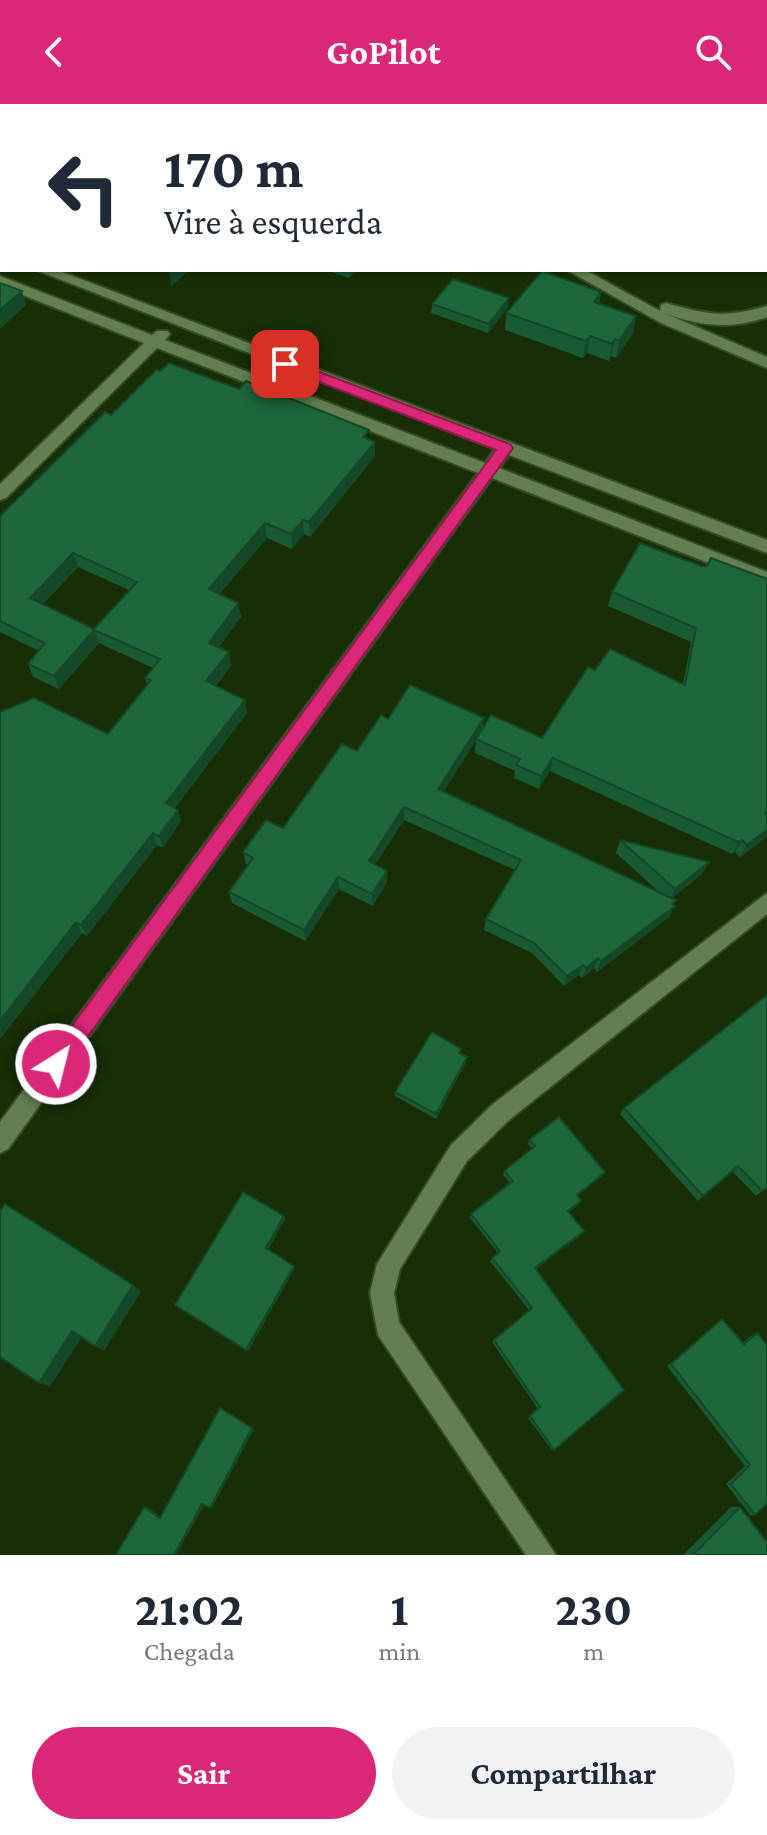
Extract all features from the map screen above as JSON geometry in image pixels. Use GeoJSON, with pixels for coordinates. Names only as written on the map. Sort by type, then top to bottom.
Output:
{"type":"FeatureCollection","features":[{"type":"Feature","properties":{"kind":"street"},"geometry":{"type":"LineString","coordinates":[[48,272],[767,547]]}},
{"type":"Feature","properties":{"kind":"street"},"geometry":{"type":"LineString","coordinates":[[578,272],[666,320],[767,363]]}},
{"type":"Feature","properties":{"kind":"street"},"geometry":{"type":"LineString","coordinates":[[586,272],[672,311],[705,319],[732,321],[767,311]]}},
{"type":"Feature","properties":{"kind":"street"},"geometry":{"type":"LineString","coordinates":[[0,281],[767,579]]}},
{"type":"Feature","properties":{"kind":"street"},"geometry":{"type":"LineString","coordinates":[[0,494],[175,321]]}},
{"type":"Feature","properties":{"kind":"street"},"geometry":{"type":"LineString","coordinates":[[0,1141],[505,448]]}},
{"type":"Feature","properties":{"kind":"street"},"geometry":{"type":"LineString","coordinates":[[542,1555],[387,1326],[382,1293],[389,1264],[459,1153],[501,1112],[767,902]]}},
{"type":"Feature","properties":{"kind":"building"},"geometry":{"type":"Polygon","coordinates":[[[541,272],[545,272],[601,292],[594,302],[636,316],[619,341],[615,339],[612,344],[590,336],[586,341],[506,313],[541,272]]]}},
{"type":"Feature","properties":{"kind":"building"},"geometry":{"type":"Polygon","coordinates":[[[453,279],[509,298],[489,324],[432,304],[453,279]]]}},
{"type":"Feature","properties":{"kind":"building"},"geometry":{"type":"Polygon","coordinates":[[[0,283],[22,291],[0,310],[0,283]]]}},
{"type":"Feature","properties":{"kind":"building"},"geometry":{"type":"Polygon","coordinates":[[[169,363],[239,389],[246,381],[369,430],[363,437],[375,442],[309,522],[303,520],[291,534],[265,523],[209,589],[238,603],[209,643],[229,652],[206,681],[245,700],[166,803],[178,810],[159,836],[153,833],[81,925],[76,922],[0,1021],[0,712],[34,698],[108,734],[151,680],[145,678],[160,659],[94,630],[54,676],[28,664],[45,643],[0,621],[0,516],[105,412],[111,415],[156,370],[160,371],[169,363]],[[73,553],[30,598],[94,629],[137,582],[73,553]]]}},
{"type":"Feature","properties":{"kind":"building"},"geometry":{"type":"Polygon","coordinates":[[[640,543],[701,566],[707,566],[711,558],[767,579],[767,830],[747,845],[742,840],[738,842],[553,758],[541,776],[516,765],[520,759],[476,739],[491,715],[542,738],[588,667],[595,670],[610,649],[685,685],[696,628],[612,592],[640,543]]]}},
{"type":"Feature","properties":{"kind":"building"},"geometry":{"type":"Polygon","coordinates":[[[410,685],[484,718],[438,789],[676,900],[672,904],[675,906],[601,961],[598,958],[586,968],[583,965],[567,976],[534,943],[486,919],[521,860],[404,807],[369,861],[387,871],[372,894],[338,877],[304,930],[229,892],[253,858],[243,852],[266,820],[283,828],[342,744],[357,751],[381,715],[388,719],[410,685]]]}},
{"type":"Feature","properties":{"kind":"building"},"geometry":{"type":"Polygon","coordinates":[[[620,840],[709,862],[675,889],[620,840]]]}},
{"type":"Feature","properties":{"kind":"building"},"geometry":{"type":"Polygon","coordinates":[[[767,995],[767,1187],[762,1191],[738,1166],[703,1196],[624,1108],[767,995]]]}},
{"type":"Feature","properties":{"kind":"building"},"geometry":{"type":"Polygon","coordinates":[[[432,1032],[461,1049],[459,1053],[467,1057],[436,1114],[395,1092],[432,1032]]]}},
{"type":"Feature","properties":{"kind":"building"},"geometry":{"type":"Polygon","coordinates":[[[559,1117],[605,1172],[577,1195],[581,1201],[568,1211],[584,1231],[535,1268],[624,1390],[554,1450],[530,1416],[540,1407],[494,1340],[532,1308],[492,1258],[500,1251],[471,1214],[513,1181],[504,1171],[535,1146],[529,1140],[559,1117]]]}},
{"type":"Feature","properties":{"kind":"building"},"geometry":{"type":"Polygon","coordinates":[[[243,1192],[284,1216],[266,1248],[294,1266],[246,1350],[175,1305],[243,1192]]]}},
{"type":"Feature","properties":{"kind":"building"},"geometry":{"type":"Polygon","coordinates":[[[5,1204],[133,1285],[95,1346],[72,1331],[39,1383],[0,1357],[0,1211],[5,1204]]]}},
{"type":"Feature","properties":{"kind":"building"},"geometry":{"type":"Polygon","coordinates":[[[722,1319],[744,1344],[757,1333],[767,1345],[767,1503],[755,1515],[731,1484],[750,1465],[671,1364],[722,1319]]]}},
{"type":"Feature","properties":{"kind":"building"},"geometry":{"type":"Polygon","coordinates":[[[220,1408],[252,1428],[210,1508],[202,1504],[174,1555],[116,1555],[144,1507],[160,1518],[220,1408]]]}},
{"type":"Feature","properties":{"kind":"building"},"geometry":{"type":"Polygon","coordinates":[[[740,1507],[767,1542],[767,1555],[693,1555],[740,1507]]]}},
{"type":"Feature","properties":{"kind":"route"},"geometry":{"type":"LineString","coordinates":[[56,1064],[505,448],[285,364]]}}]}
